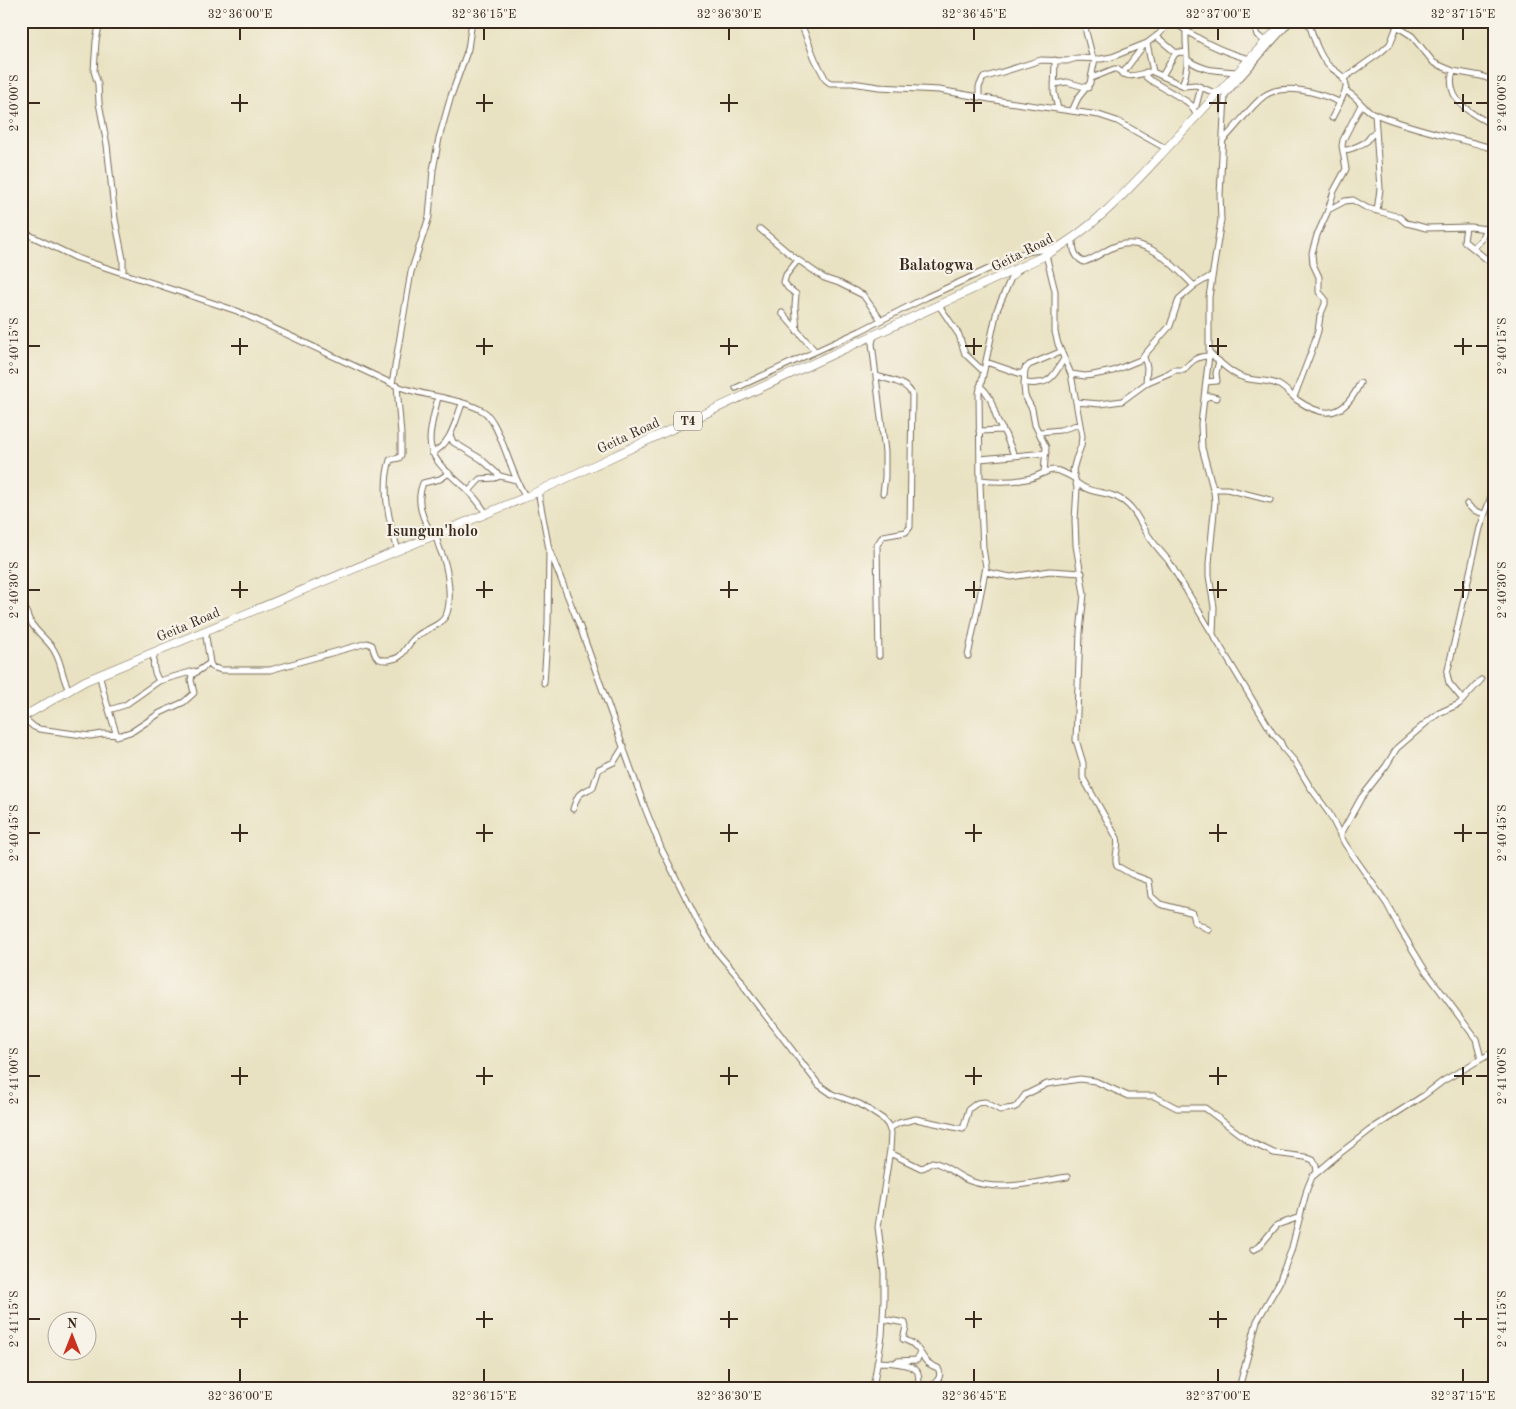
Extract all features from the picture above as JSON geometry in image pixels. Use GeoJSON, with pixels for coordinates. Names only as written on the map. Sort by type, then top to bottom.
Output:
{"type":"FeatureCollection","features":[{"type":"Feature","properties":{"kind":"highway","name":"Geita Road"},"geometry":{"type":"LineString","coordinates":[[22,717],[103,674],[526,497],[1023,267],[1062,247],[1092,224],[1140,180],[1197,116],[1221,95],[1228,82],[1285,21]]}},
{"type":"Feature","properties":{"kind":"street"},"geometry":{"type":"LineString","coordinates":[[100,21],[96,41],[94,71],[104,122],[114,214],[123,259],[123,273]]}},
{"type":"Feature","properties":{"kind":"street"},"geometry":{"type":"LineString","coordinates":[[398,550],[392,531],[385,484],[390,460],[399,458],[401,455],[401,434],[394,385],[411,272],[429,217],[433,170],[439,138],[451,96],[468,49],[472,21]]}},
{"type":"Feature","properties":{"kind":"street"},"geometry":{"type":"LineString","coordinates":[[800,21],[815,59],[826,80],[830,83],[939,90],[1108,118],[1167,149]]}},
{"type":"Feature","properties":{"kind":"street"},"geometry":{"type":"LineString","coordinates":[[1072,111],[1078,98],[1088,88],[1092,78],[1094,59],[1086,32],[1085,21]]}},
{"type":"Feature","properties":{"kind":"street"},"geometry":{"type":"LineString","coordinates":[[979,97],[979,87],[983,78],[1041,60],[1068,61],[1077,58],[1112,57],[1146,43],[1172,21],[1224,52],[1250,60]]}},
{"type":"Feature","properties":{"kind":"street"},"geometry":{"type":"LineString","coordinates":[[1252,21],[1257,35],[1266,42]]}},
{"type":"Feature","properties":{"kind":"street"},"geometry":{"type":"LineString","coordinates":[[1213,634],[1214,607],[1209,563],[1215,502],[1202,448],[1201,424],[1209,354],[1208,310],[1211,276],[1222,220],[1220,194],[1224,139],[1221,95],[1291,21]]}},
{"type":"Feature","properties":{"kind":"street"},"geometry":{"type":"LineString","coordinates":[[1308,21],[1322,56],[1327,64],[1340,74],[1346,84],[1345,91],[1332,118]]}},
{"type":"Feature","properties":{"kind":"street"},"geometry":{"type":"LineString","coordinates":[[1389,21],[1398,23],[1412,36],[1434,64],[1453,71],[1481,76],[1495,81]]}},
{"type":"Feature","properties":{"kind":"street"},"geometry":{"type":"LineString","coordinates":[[1490,21],[1495,26]]}},
{"type":"Feature","properties":{"kind":"street"},"geometry":{"type":"LineString","coordinates":[[1344,79],[1390,44],[1398,23]]}},
{"type":"Feature","properties":{"kind":"street"},"geometry":{"type":"LineString","coordinates":[[1182,85],[1188,60],[1186,53],[1186,31]]}},
{"type":"Feature","properties":{"kind":"street"},"geometry":{"type":"LineString","coordinates":[[1156,36],[1176,53],[1186,53]]}},
{"type":"Feature","properties":{"kind":"street"},"geometry":{"type":"LineString","coordinates":[[1146,43],[1149,72],[1146,77],[1186,101],[1192,106],[1197,116]]}},
{"type":"Feature","properties":{"kind":"street"},"geometry":{"type":"LineString","coordinates":[[1122,74],[1146,43]]}},
{"type":"Feature","properties":{"kind":"street"},"geometry":{"type":"LineString","coordinates":[[1162,76],[1176,53]]}},
{"type":"Feature","properties":{"kind":"street"},"geometry":{"type":"LineString","coordinates":[[1054,60],[1055,99],[1058,109]]}},
{"type":"Feature","properties":{"kind":"street"},"geometry":{"type":"LineString","coordinates":[[1188,60],[1211,71],[1238,72]]}},
{"type":"Feature","properties":{"kind":"street"},"geometry":{"type":"LineString","coordinates":[[1092,78],[1114,69],[1117,69],[1122,74],[1132,76],[1149,72],[1186,87],[1196,85],[1221,95]]}},
{"type":"Feature","properties":{"kind":"street"},"geometry":{"type":"LineString","coordinates":[[1453,71],[1451,81],[1458,102],[1470,114],[1495,126]]}},
{"type":"Feature","properties":{"kind":"street"},"geometry":{"type":"LineString","coordinates":[[1054,84],[1067,82],[1088,88]]}},
{"type":"Feature","properties":{"kind":"street"},"geometry":{"type":"LineString","coordinates":[[1192,106],[1196,106],[1201,87]]}},
{"type":"Feature","properties":{"kind":"street"},"geometry":{"type":"LineString","coordinates":[[1224,139],[1257,102],[1270,92],[1284,90],[1313,92],[1339,102]]}},
{"type":"Feature","properties":{"kind":"street"},"geometry":{"type":"LineString","coordinates":[[1345,91],[1351,93],[1362,105],[1375,114],[1416,128],[1495,149]]}},
{"type":"Feature","properties":{"kind":"street"},"geometry":{"type":"LineString","coordinates":[[1294,397],[1312,350],[1320,316],[1325,304],[1325,300],[1319,292],[1319,277],[1312,259],[1317,235],[1334,191],[1346,169],[1343,140],[1362,105]]}},
{"type":"Feature","properties":{"kind":"street"},"geometry":{"type":"LineString","coordinates":[[1375,114],[1380,189],[1377,211]]}},
{"type":"Feature","properties":{"kind":"street"},"geometry":{"type":"LineString","coordinates":[[1343,150],[1349,151],[1358,144],[1365,142],[1376,131]]}},
{"type":"Feature","properties":{"kind":"street"},"geometry":{"type":"LineString","coordinates":[[1328,210],[1349,200],[1399,217],[1406,223],[1421,227],[1494,229],[1495,240]]}},
{"type":"Feature","properties":{"kind":"street"},"geometry":{"type":"LineString","coordinates":[[1466,227],[1464,242],[1493,262]]}},
{"type":"Feature","properties":{"kind":"street"},"geometry":{"type":"LineString","coordinates":[[1473,248],[1481,240],[1486,228]]}},
{"type":"Feature","properties":{"kind":"street"},"geometry":{"type":"LineString","coordinates":[[760,229],[798,260],[824,278],[863,295],[881,320]]}},
{"type":"Feature","properties":{"kind":"street"},"geometry":{"type":"LineString","coordinates":[[21,231],[77,258],[237,311],[394,385],[483,411],[492,420],[516,480],[526,497]]}},
{"type":"Feature","properties":{"kind":"street"},"geometry":{"type":"LineString","coordinates":[[1073,239],[1075,254],[1084,262],[1118,245],[1140,245],[1157,253],[1194,286]]}},
{"type":"Feature","properties":{"kind":"street"},"geometry":{"type":"LineString","coordinates":[[736,388],[1026,252],[1062,247]]}},
{"type":"Feature","properties":{"kind":"street"},"geometry":{"type":"LineString","coordinates":[[1046,255],[1055,291],[1055,332],[1060,352],[1071,374],[1082,442],[1074,465],[1076,481],[1076,536],[1084,594],[1080,632],[1076,731],[1078,748],[1083,763],[1083,778],[1117,838],[1117,866],[1149,881],[1151,896],[1160,904],[1193,913],[1195,922],[1208,930]]}},
{"type":"Feature","properties":{"kind":"street"},"geometry":{"type":"LineString","coordinates":[[797,331],[796,294],[784,282],[786,275],[798,260]]}},
{"type":"Feature","properties":{"kind":"street"},"geometry":{"type":"LineString","coordinates":[[968,656],[985,572],[978,406],[980,386],[997,310],[1011,278],[1023,267]]}},
{"type":"Feature","properties":{"kind":"street"},"geometry":{"type":"LineString","coordinates":[[1071,374],[1093,376],[1113,371],[1140,360],[1170,326],[1179,299],[1194,286],[1211,276]]}},
{"type":"Feature","properties":{"kind":"street"},"geometry":{"type":"LineString","coordinates":[[941,305],[940,307],[950,324],[959,335],[965,354],[983,371]]}},
{"type":"Feature","properties":{"kind":"street"},"geometry":{"type":"LineString","coordinates":[[782,313],[815,351]]}},
{"type":"Feature","properties":{"kind":"street"},"geometry":{"type":"LineString","coordinates":[[874,336],[872,343],[885,452],[883,493]]}},
{"type":"Feature","properties":{"kind":"street"},"geometry":{"type":"LineString","coordinates":[[986,362],[1021,374],[1025,368],[1060,352]]}},
{"type":"Feature","properties":{"kind":"street"},"geometry":{"type":"LineString","coordinates":[[1209,354],[1241,377],[1280,385],[1294,397],[1318,412],[1328,413],[1344,406],[1354,396],[1360,383]]}},
{"type":"Feature","properties":{"kind":"street"},"geometry":{"type":"LineString","coordinates":[[1076,402],[1100,404],[1122,401],[1146,383],[1174,370],[1183,370],[1191,361],[1209,354]]}},
{"type":"Feature","properties":{"kind":"street"},"geometry":{"type":"LineString","coordinates":[[1144,357],[1147,367],[1146,383]]}},
{"type":"Feature","properties":{"kind":"street"},"geometry":{"type":"LineString","coordinates":[[1024,382],[1041,383],[1049,381],[1064,359]]}},
{"type":"Feature","properties":{"kind":"street"},"geometry":{"type":"LineString","coordinates":[[1206,382],[1216,382],[1219,361]]}},
{"type":"Feature","properties":{"kind":"street"},"geometry":{"type":"LineString","coordinates":[[1025,368],[1025,396],[1032,409],[1035,425],[1046,447],[1044,473]]}},
{"type":"Feature","properties":{"kind":"street"},"geometry":{"type":"LineString","coordinates":[[877,376],[903,384],[912,395],[910,527],[906,532],[882,536],[877,545],[880,656]]}},
{"type":"Feature","properties":{"kind":"street"},"geometry":{"type":"LineString","coordinates":[[980,386],[990,398],[998,422],[1014,455]]}},
{"type":"Feature","properties":{"kind":"street"},"geometry":{"type":"LineString","coordinates":[[1204,399],[1209,396],[1217,398]]}},
{"type":"Feature","properties":{"kind":"street"},"geometry":{"type":"LineString","coordinates":[[438,398],[430,441],[432,453],[437,461],[468,491],[486,514]]}},
{"type":"Feature","properties":{"kind":"street"},"geometry":{"type":"LineString","coordinates":[[432,453],[440,449],[450,435],[462,404]]}},
{"type":"Feature","properties":{"kind":"street"},"geometry":{"type":"LineString","coordinates":[[1040,432],[1056,431],[1080,424]]}},
{"type":"Feature","properties":{"kind":"street"},"geometry":{"type":"LineString","coordinates":[[979,432],[1003,430]]}},
{"type":"Feature","properties":{"kind":"street"},"geometry":{"type":"LineString","coordinates":[[450,435],[453,442],[480,459],[500,476],[516,480]]}},
{"type":"Feature","properties":{"kind":"street"},"geometry":{"type":"LineString","coordinates":[[1495,451],[1492,463],[1495,479]]}},
{"type":"Feature","properties":{"kind":"street"},"geometry":{"type":"LineString","coordinates":[[980,459],[1046,453]]}},
{"type":"Feature","properties":{"kind":"street"},"geometry":{"type":"LineString","coordinates":[[980,480],[1023,479],[1049,470],[1056,470],[1076,481],[1086,490],[1113,496],[1127,504],[1168,560],[1273,734],[1280,741],[1282,748],[1294,762],[1329,813],[1340,836],[1387,904],[1400,930],[1425,970],[1476,1039],[1481,1058]]}},
{"type":"Feature","properties":{"kind":"street"},"geometry":{"type":"LineString","coordinates":[[207,630],[206,637],[210,664],[212,667],[221,670],[270,670],[367,643],[372,645],[376,657],[382,660],[399,658],[415,637],[433,628],[445,618],[449,608],[447,574],[442,553],[435,535],[426,524],[420,509],[422,485],[440,479],[449,473]]}},
{"type":"Feature","properties":{"kind":"street"},"geometry":{"type":"LineString","coordinates":[[468,491],[480,479],[500,476]]}},
{"type":"Feature","properties":{"kind":"street"},"geometry":{"type":"LineString","coordinates":[[1463,700],[1449,682],[1447,674],[1480,528],[1495,485]]}},
{"type":"Feature","properties":{"kind":"street"},"geometry":{"type":"LineString","coordinates":[[1213,488],[1233,490],[1270,500]]}},
{"type":"Feature","properties":{"kind":"street"},"geometry":{"type":"LineString","coordinates":[[538,491],[542,523],[549,549],[624,746],[645,808],[661,848],[698,924],[717,952],[740,979],[746,990],[819,1085],[832,1094],[860,1104],[883,1120],[890,1128],[890,1153],[878,1227],[884,1286],[883,1319],[873,1388]]}},
{"type":"Feature","properties":{"kind":"street"},"geometry":{"type":"LineString","coordinates":[[1468,504],[1473,510],[1484,514]]}},
{"type":"Feature","properties":{"kind":"street"},"geometry":{"type":"LineString","coordinates":[[544,683],[548,623],[549,549]]}},
{"type":"Feature","properties":{"kind":"street"},"geometry":{"type":"LineString","coordinates":[[985,572],[1011,577],[1050,571],[1082,573]]}},
{"type":"Feature","properties":{"kind":"street"},"geometry":{"type":"LineString","coordinates":[[21,603],[27,610],[30,621],[56,653],[64,682],[70,690]]}},
{"type":"Feature","properties":{"kind":"street"},"geometry":{"type":"LineString","coordinates":[[155,652],[152,661],[159,681]]}},
{"type":"Feature","properties":{"kind":"street"},"geometry":{"type":"LineString","coordinates":[[109,710],[124,705],[159,681],[198,670],[210,664]]}},
{"type":"Feature","properties":{"kind":"street"},"geometry":{"type":"LineString","coordinates":[[22,717],[34,728],[39,729],[90,736],[103,734],[118,736],[133,731],[160,713],[190,698],[194,693],[191,677],[198,670]]}},
{"type":"Feature","properties":{"kind":"street"},"geometry":{"type":"LineString","coordinates":[[103,674],[100,677],[118,736]]}},
{"type":"Feature","properties":{"kind":"street"},"geometry":{"type":"LineString","coordinates":[[1340,836],[1361,798],[1386,766],[1397,748],[1426,723],[1463,700],[1481,680]]}},
{"type":"Feature","properties":{"kind":"street"},"geometry":{"type":"LineString","coordinates":[[573,809],[580,792],[593,787],[599,769],[613,763],[624,746]]}},
{"type":"Feature","properties":{"kind":"street"},"geometry":{"type":"LineString","coordinates":[[1239,1388],[1257,1321],[1282,1276],[1291,1251],[1307,1190],[1317,1172],[1362,1135],[1481,1058],[1495,1051]]}},
{"type":"Feature","properties":{"kind":"street"},"geometry":{"type":"LineString","coordinates":[[890,1128],[899,1123],[916,1119],[963,1129],[969,1109],[977,1103],[985,1102],[1000,1110],[1012,1108],[1017,1106],[1025,1095],[1047,1084],[1080,1079],[1096,1082],[1128,1096],[1154,1096],[1177,1108],[1205,1108],[1250,1142],[1274,1153],[1305,1157],[1313,1160],[1316,1164],[1317,1172]]}},
{"type":"Feature","properties":{"kind":"street"},"geometry":{"type":"LineString","coordinates":[[890,1153],[921,1168],[932,1162],[942,1164],[960,1178],[986,1185],[1022,1184],[1067,1176]]}},
{"type":"Feature","properties":{"kind":"street"},"geometry":{"type":"LineString","coordinates":[[1253,1250],[1259,1247],[1280,1223],[1300,1217]]}},
{"type":"Feature","properties":{"kind":"street"},"geometry":{"type":"LineString","coordinates":[[883,1319],[905,1323],[904,1339],[914,1345],[928,1364],[938,1368],[940,1371],[939,1379],[929,1388]]}},
{"type":"Feature","properties":{"kind":"street"},"geometry":{"type":"LineString","coordinates":[[877,1362],[915,1360],[918,1359],[920,1352]]}},
{"type":"Feature","properties":{"kind":"street"},"geometry":{"type":"LineString","coordinates":[[876,1369],[887,1362],[916,1370],[919,1388]]}},
{"type":"Feature","properties":{"kind":"district","name":"Balatogwa"},"geometry":{"type":"Point","coordinates":[936,264]}},
{"type":"Feature","properties":{"kind":"district","name":"Isungun'holo"},"geometry":{"type":"Point","coordinates":[432,530]}}]}
